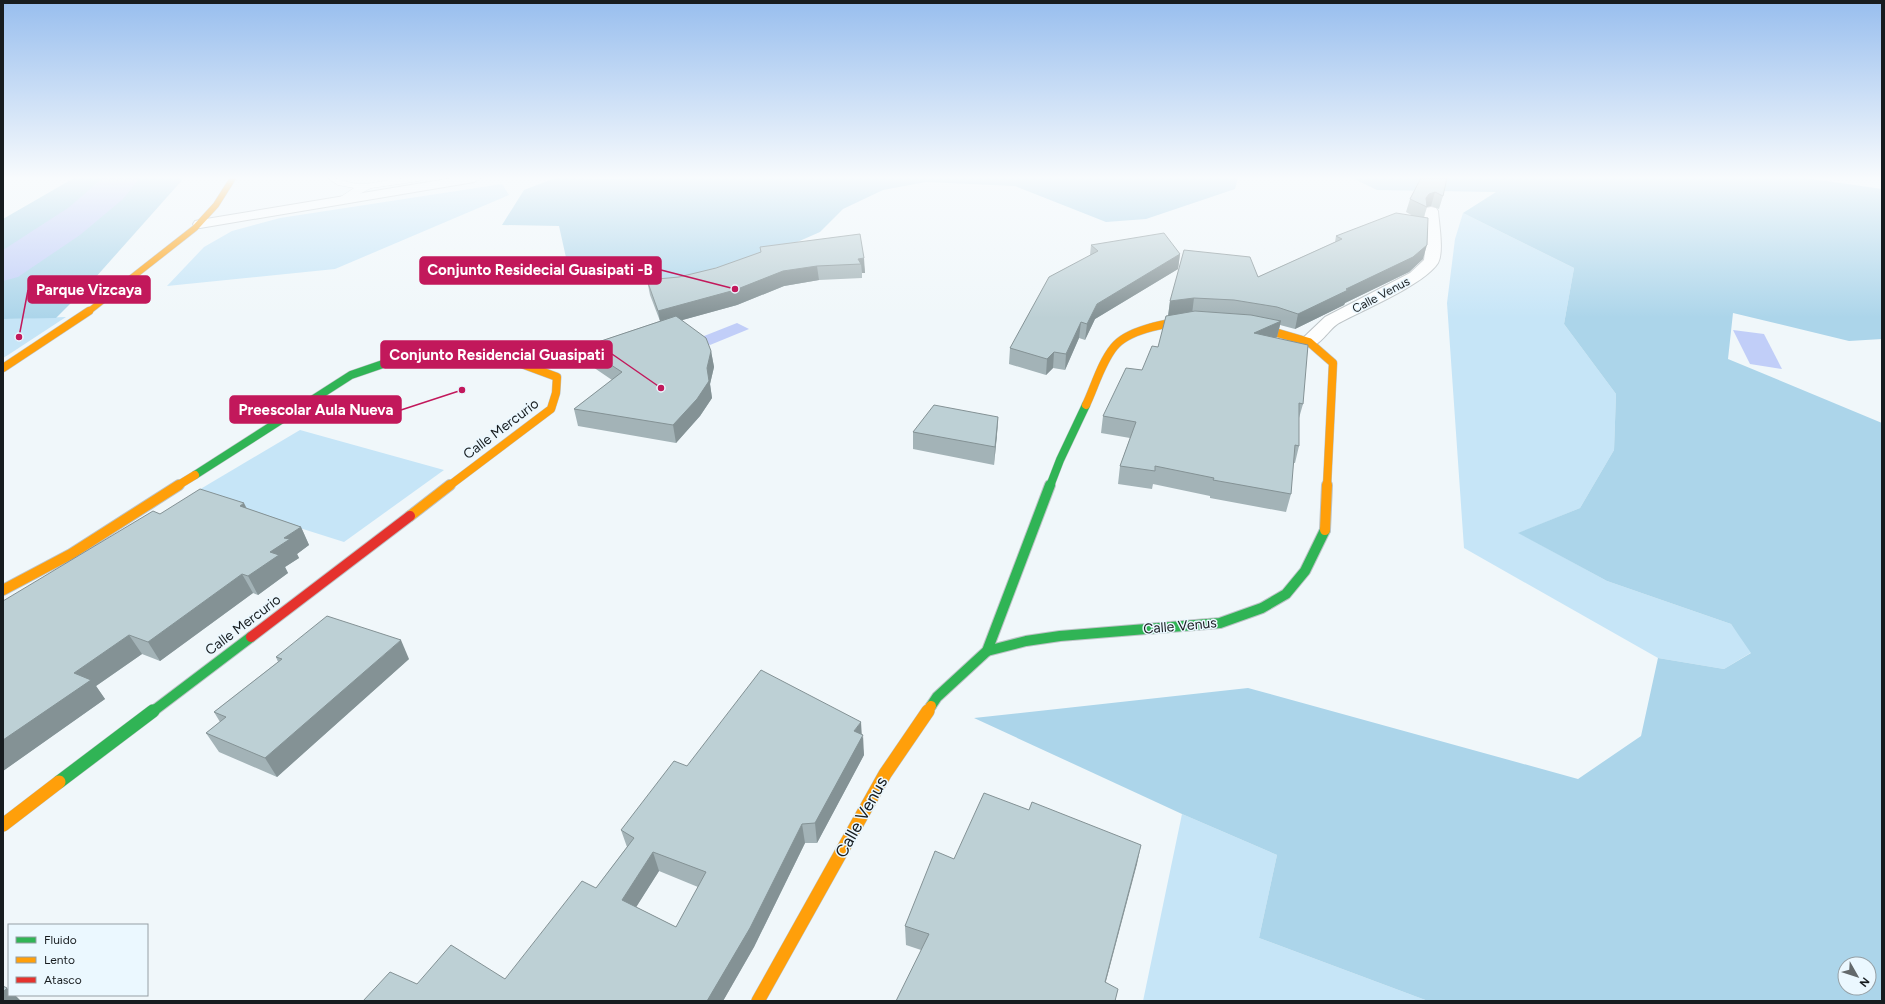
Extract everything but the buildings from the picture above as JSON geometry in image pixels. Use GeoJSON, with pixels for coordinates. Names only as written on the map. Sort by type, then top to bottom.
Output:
{"type":"FeatureCollection","features":[{"type":"Feature","properties":{"kind":"street"},"geometry":{"type":"LineString","coordinates":[[3,368],[69,326],[127,284],[199,225]]}},
{"type":"Feature","properties":{"kind":"street","name":"Calle Venus"},"geometry":{"type":"LineString","coordinates":[[1309,342],[1331,322],[1416,276],[1431,261],[1433,243],[1432,225]]}},
{"type":"Feature","properties":{"kind":"street","name":"Calle Venus"},"geometry":{"type":"LineString","coordinates":[[988,651],[1060,460],[1115,346],[1128,336],[1148,327],[1170,322],[1203,319]]}},
{"type":"Feature","properties":{"kind":"street","name":"Calle Venus"},"geometry":{"type":"LineString","coordinates":[[758,1001],[885,774],[937,697],[988,651],[1026,640],[1060,636],[1220,624],[1262,608],[1286,594],[1305,570],[1325,530],[1332,363],[1309,342],[1257,326],[1244,324]]}},
{"type":"Feature","properties":{"kind":"street","name":"Calle Mercurio"},"geometry":{"type":"LineString","coordinates":[[3,590],[71,554],[352,375],[390,362],[425,353],[452,353],[480,354],[516,361],[558,376],[556,393],[551,409],[3,825]]}},
{"type":"Feature","properties":{"kind":"shaded area"},"geometry":{"type":"Polygon","coordinates":[[[3,225],[142,225],[87,287],[56,318],[3,319],[3,225]]]}},
{"type":"Feature","properties":{"kind":"shaded area"},"geometry":{"type":"Polygon","coordinates":[[[255,225],[439,225],[335,269],[167,286],[204,247],[232,231],[255,225]]]}},
{"type":"Feature","properties":{"kind":"shaded area"},"geometry":{"type":"Polygon","coordinates":[[[502,225],[827,225],[820,232],[779,250],[672,280],[571,280],[559,226],[502,225]]]}},
{"type":"Feature","properties":{"kind":"shaded area"},"geometry":{"type":"Polygon","coordinates":[[[1459,225],[1487,225],[1574,268],[1564,324],[1616,394],[1614,450],[1580,508],[1519,533],[1607,581],[1731,624],[1752,652],[1724,669],[1658,658],[1464,548],[1447,303],[1455,239],[1459,225]]]}},
{"type":"Feature","properties":{"kind":"shaded area"},"geometry":{"type":"Polygon","coordinates":[[[1487,225],[1882,225],[1882,339],[1849,341],[1733,313],[1728,359],[1882,423],[1882,1001],[1428,1001],[1259,938],[1277,855],[1182,814],[974,718],[1248,688],[1578,779],[1641,736],[1658,658],[1724,669],[1751,653],[1731,624],[1607,581],[1518,533],[1580,508],[1614,450],[1616,394],[1564,324],[1574,268],[1487,225]]]}},
{"type":"Feature","properties":{"kind":"shaded area"},"geometry":{"type":"Polygon","coordinates":[[[66,317],[8,355],[3,358],[3,319],[66,317]]]}},
{"type":"Feature","properties":{"kind":"shaded area"},"geometry":{"type":"Polygon","coordinates":[[[737,323],[749,329],[710,345],[699,338],[737,323]]]}},
{"type":"Feature","properties":{"kind":"shaded area"},"geometry":{"type":"Polygon","coordinates":[[[1733,330],[1764,334],[1782,369],[1750,364],[1733,330]]]}},
{"type":"Feature","properties":{"kind":"shaded area"},"geometry":{"type":"Polygon","coordinates":[[[300,430],[444,470],[344,542],[192,494],[300,430]]]}},
{"type":"Feature","properties":{"kind":"shaded area"},"geometry":{"type":"Polygon","coordinates":[[[1182,814],[1277,855],[1259,938],[1428,1001],[1143,1001],[1182,814]]]}},
{"type":"Feature","properties":{"kind":"waterway"},"geometry":{"type":"LineString","coordinates":[[3,268],[68,225]]}},
{"type":"Feature","properties":{"kind":"traffic: fast"},"geometry":{"type":"LineString","coordinates":[[195,475],[351,375],[399,359],[441,352],[481,354],[519,363]]}},
{"type":"Feature","properties":{"kind":"traffic: fast"},"geometry":{"type":"LineString","coordinates":[[931,706],[937,697],[987,651],[1060,460],[1086,405]]}},
{"type":"Feature","properties":{"kind":"traffic: fast"},"geometry":{"type":"LineString","coordinates":[[987,651],[1026,641],[1060,636],[1220,623],[1262,608],[1286,594],[1305,571],[1325,530]]}},
{"type":"Feature","properties":{"kind":"traffic: fast"},"geometry":{"type":"LineString","coordinates":[[59,782],[251,637]]}},
{"type":"Feature","properties":{"kind":"traffic: slow"},"geometry":{"type":"LineString","coordinates":[[3,368],[40,345],[93,308],[183,239],[198,225]]}},
{"type":"Feature","properties":{"kind":"traffic: slow"},"geometry":{"type":"LineString","coordinates":[[1086,405],[1110,354],[1120,341],[1139,331],[1194,319]]}},
{"type":"Feature","properties":{"kind":"traffic: slow"},"geometry":{"type":"LineString","coordinates":[[1250,325],[1309,342],[1333,363],[1325,530]]}},
{"type":"Feature","properties":{"kind":"traffic: slow"},"geometry":{"type":"LineString","coordinates":[[410,516],[551,409],[556,393],[557,377],[519,363]]}},
{"type":"Feature","properties":{"kind":"traffic: slow"},"geometry":{"type":"LineString","coordinates":[[3,590],[71,554],[195,475]]}},
{"type":"Feature","properties":{"kind":"traffic: slow"},"geometry":{"type":"LineString","coordinates":[[758,1001],[885,774],[931,706]]}},
{"type":"Feature","properties":{"kind":"traffic: slow"},"geometry":{"type":"LineString","coordinates":[[3,825],[59,782]]}},
{"type":"Feature","properties":{"kind":"traffic: jam"},"geometry":{"type":"LineString","coordinates":[[251,637],[410,516]]}},
{"type":"Feature","properties":{"kind":"place","name":"Conjunto Residecial Guasipati -B"},"geometry":{"type":"Point","coordinates":[735,289]}},
{"type":"Feature","properties":{"kind":"place","name":"Parque Vizcaya"},"geometry":{"type":"Point","coordinates":[19,337]}},
{"type":"Feature","properties":{"kind":"place","name":"Conjunto Residencial Guasipati"},"geometry":{"type":"Point","coordinates":[661,388]}},
{"type":"Feature","properties":{"kind":"place","name":"Preescolar Aula Nueva"},"geometry":{"type":"Point","coordinates":[462,390]}}]}
